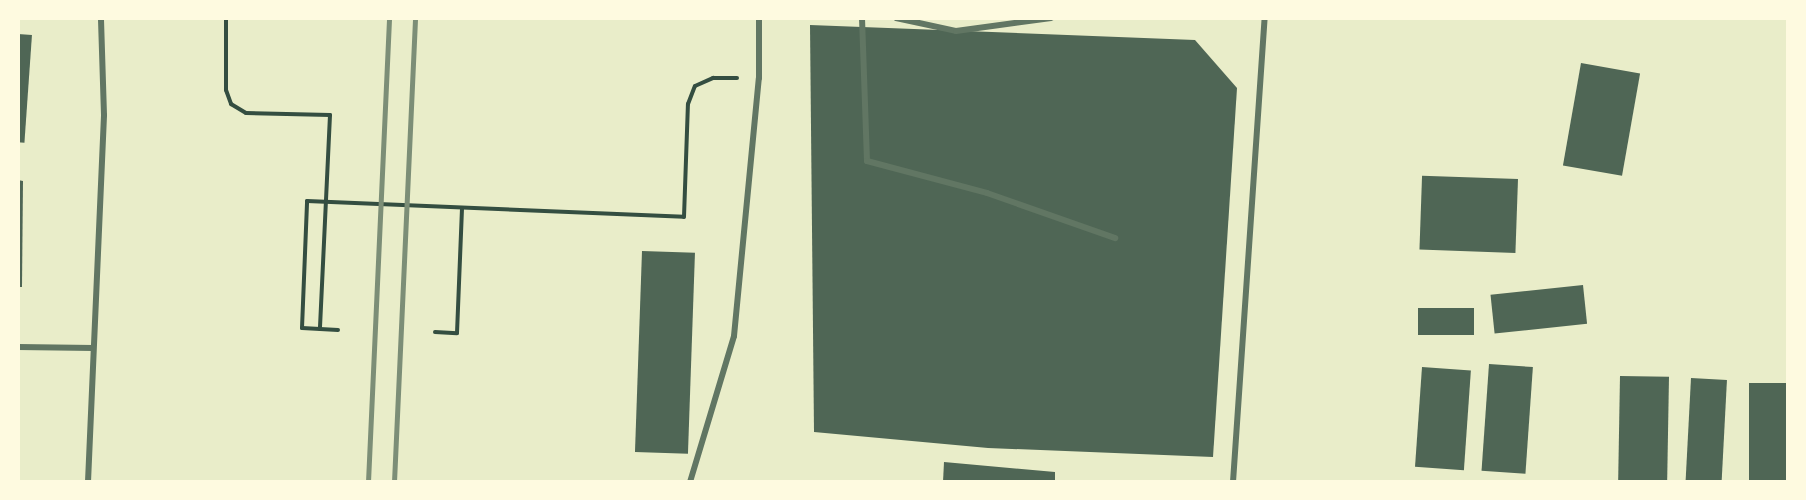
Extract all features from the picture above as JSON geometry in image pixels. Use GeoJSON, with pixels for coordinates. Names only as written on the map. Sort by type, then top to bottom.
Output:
{"type":"FeatureCollection","features":[{"type":"Feature","properties":{"kind":"street"},"geometry":{"type":"LineString","coordinates":[[87,482],[104,115],[101,18]]}},
{"type":"Feature","properties":{"kind":"street"},"geometry":{"type":"LineString","coordinates":[[690,482],[734,336],[759,78],[759,18]]}},
{"type":"Feature","properties":{"kind":"street"},"geometry":{"type":"LineString","coordinates":[[862,18],[867,161],[987,193],[1114,238]]}},
{"type":"Feature","properties":{"kind":"street"},"geometry":{"type":"LineString","coordinates":[[896,18],[957,31],[1051,18]]}},
{"type":"Feature","properties":{"kind":"street"},"geometry":{"type":"LineString","coordinates":[[1233,482],[1265,18]]}},
{"type":"Feature","properties":{"kind":"street"},"geometry":{"type":"LineString","coordinates":[[18,347],[93,348]]}},
{"type":"Feature","properties":{"kind":"path"},"geometry":{"type":"LineString","coordinates":[[226,18],[226,90],[231,104],[246,113],[330,115],[320,329]]}},
{"type":"Feature","properties":{"kind":"path"},"geometry":{"type":"LineString","coordinates":[[338,330],[303,328],[307,201],[684,217],[688,104],[695,86],[713,78],[759,78]]}},
{"type":"Feature","properties":{"kind":"path"},"geometry":{"type":"LineString","coordinates":[[435,332],[457,333],[462,208]]}},
{"type":"Feature","properties":{"kind":"building"},"geometry":{"type":"Polygon","coordinates":[[[810,25],[1195,40],[1237,88],[1213,457],[988,448],[814,432],[810,25]]]}},
{"type":"Feature","properties":{"kind":"building"},"geometry":{"type":"Polygon","coordinates":[[[18,34],[32,35],[24,143],[18,142],[18,34]]]}},
{"type":"Feature","properties":{"kind":"building"},"geometry":{"type":"Polygon","coordinates":[[[1581,63],[1640,73],[1622,176],[1563,165],[1581,63]]]}},
{"type":"Feature","properties":{"kind":"building"},"geometry":{"type":"Polygon","coordinates":[[[1422,176],[1518,179],[1515,253],[1419,250],[1422,176]]]}},
{"type":"Feature","properties":{"kind":"building"},"geometry":{"type":"Polygon","coordinates":[[[18,180],[23,181],[22,287],[18,287],[18,180]]]}},
{"type":"Feature","properties":{"kind":"building"},"geometry":{"type":"Polygon","coordinates":[[[642,251],[695,253],[688,454],[635,452],[642,251]]]}},
{"type":"Feature","properties":{"kind":"building"},"geometry":{"type":"Polygon","coordinates":[[[1583,285],[1587,324],[1495,334],[1491,295],[1583,285]]]}},
{"type":"Feature","properties":{"kind":"building"},"geometry":{"type":"Polygon","coordinates":[[[1418,308],[1474,308],[1474,335],[1418,335],[1418,308]]]}},
{"type":"Feature","properties":{"kind":"building"},"geometry":{"type":"Polygon","coordinates":[[[1489,364],[1533,367],[1525,474],[1482,471],[1489,364]]]}},
{"type":"Feature","properties":{"kind":"building"},"geometry":{"type":"Polygon","coordinates":[[[1422,367],[1471,370],[1464,470],[1415,467],[1422,367]]]}},
{"type":"Feature","properties":{"kind":"building"},"geometry":{"type":"Polygon","coordinates":[[[1620,376],[1669,377],[1667,482],[1618,482],[1620,376]]]}},
{"type":"Feature","properties":{"kind":"building"},"geometry":{"type":"Polygon","coordinates":[[[1691,378],[1727,380],[1722,482],[1686,481],[1691,378]]]}},
{"type":"Feature","properties":{"kind":"building"},"geometry":{"type":"Polygon","coordinates":[[[1749,383],[1788,383],[1788,482],[1749,482],[1749,383]]]}},
{"type":"Feature","properties":{"kind":"building"},"geometry":{"type":"Polygon","coordinates":[[[944,462],[1055,472],[1055,482],[943,482],[944,462]]]}},
{"type":"Feature","properties":{"kind":"railway"},"geometry":{"type":"LineString","coordinates":[[368,482],[389,18]]}},
{"type":"Feature","properties":{"kind":"railway"},"geometry":{"type":"LineString","coordinates":[[394,482],[415,18]]}}]}
